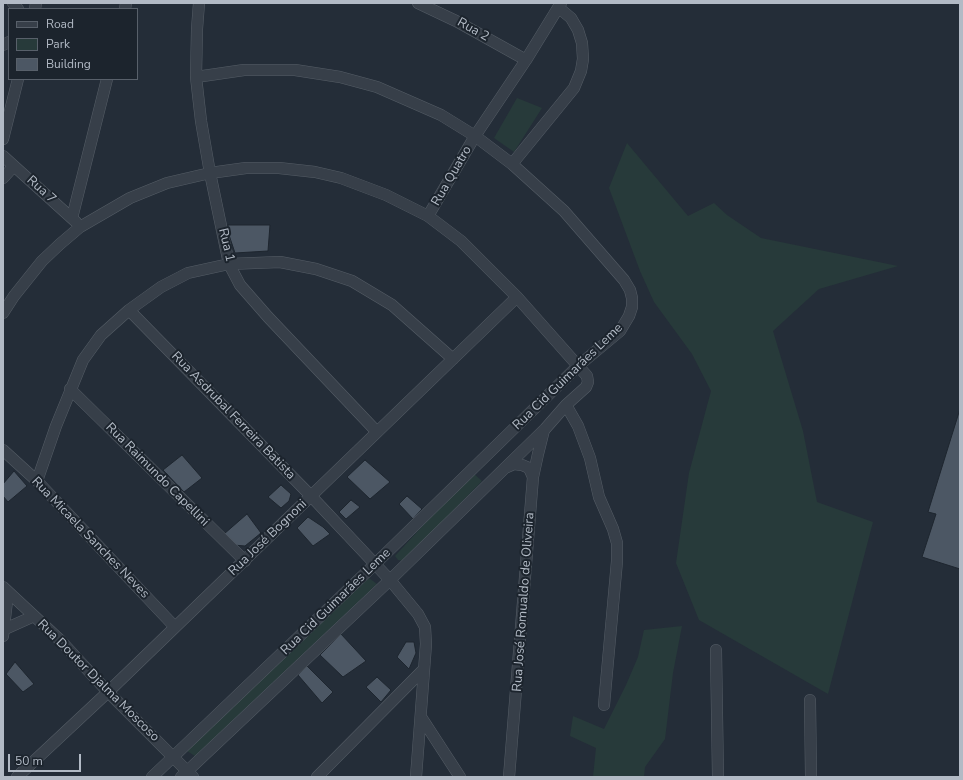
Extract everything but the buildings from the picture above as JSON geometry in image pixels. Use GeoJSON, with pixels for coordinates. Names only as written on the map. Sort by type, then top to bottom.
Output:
{"type":"FeatureCollection","features":[{"type":"Feature","properties":{"kind":"street","name":"Rua 1"},"geometry":{"type":"LineString","coordinates":[[199,3],[196,29],[196,77],[210,173],[229,264],[240,285],[268,317],[377,432]]}},
{"type":"Feature","properties":{"kind":"street","name":"Rua 2"},"geometry":{"type":"LineString","coordinates":[[418,3],[456,21],[526,60]]}},
{"type":"Feature","properties":{"kind":"street","name":"Rua Quatro"},"geometry":{"type":"LineString","coordinates":[[428,216],[475,136],[526,60],[560,5]]}},
{"type":"Feature","properties":{"kind":"street"},"geometry":{"type":"LineString","coordinates":[[512,164],[574,88],[581,72],[583,58],[582,43],[578,30],[571,18],[560,5]]}},
{"type":"Feature","properties":{"kind":"street","name":"Rua Cid Guimarães Leme"},"geometry":{"type":"LineString","coordinates":[[152,777],[375,564],[578,366],[620,331],[629,316],[632,307],[630,290],[624,280],[564,211],[512,164],[475,136],[441,115],[377,88],[340,77],[288,70],[244,70],[196,77]]}},
{"type":"Feature","properties":{"kind":"street"},"geometry":{"type":"LineString","coordinates":[[3,139],[18,80]]}},
{"type":"Feature","properties":{"kind":"street"},"geometry":{"type":"LineString","coordinates":[[72,218],[107,80]]}},
{"type":"Feature","properties":{"kind":"street"},"geometry":{"type":"LineString","coordinates":[[3,156],[14,166]]}},
{"type":"Feature","properties":{"kind":"street","name":"Rua 7"},"geometry":{"type":"LineString","coordinates":[[3,178],[14,166],[80,227]]}},
{"type":"Feature","properties":{"kind":"street"},"geometry":{"type":"LineString","coordinates":[[3,313],[14,296],[42,261],[80,227],[136,195],[167,183],[210,173],[253,168],[279,168],[315,172],[341,178],[386,195],[428,216],[460,241],[516,297],[578,366]]}},
{"type":"Feature","properties":{"kind":"street"},"geometry":{"type":"LineString","coordinates":[[37,481],[82,360],[101,335],[129,310],[161,288],[188,273],[229,264],[280,262],[316,269],[352,281],[392,305],[453,359]]}},
{"type":"Feature","properties":{"kind":"street","name":"Rua José Bognoni"},"geometry":{"type":"LineString","coordinates":[[18,777],[245,561],[516,297]]}},
{"type":"Feature","properties":{"kind":"street","name":"Rua Asdrubal Ferreira Batista"},"geometry":{"type":"LineString","coordinates":[[129,310],[311,496],[390,580],[418,614],[425,627],[426,644],[416,777]]}},
{"type":"Feature","properties":{"kind":"street","name":"Rua Cid Guimarães Leme"},"geometry":{"type":"LineString","coordinates":[[187,775],[390,580],[545,429],[566,405],[586,387],[588,382],[587,376],[578,366]]}},
{"type":"Feature","properties":{"kind":"street","name":"Rua Raimundo Capellini"},"geometry":{"type":"LineString","coordinates":[[70,389],[245,561]]}},
{"type":"Feature","properties":{"kind":"street"},"geometry":{"type":"LineString","coordinates":[[566,405],[578,426],[590,458],[599,497],[613,529],[617,544],[617,561],[604,705]]}},
{"type":"Feature","properties":{"kind":"street","name":"Rua José Romualdo de Oliveira"},"geometry":{"type":"LineString","coordinates":[[509,777],[533,477],[545,429]]}},
{"type":"Feature","properties":{"kind":"street","name":"Rua Micaela Sanches Neves"},"geometry":{"type":"LineString","coordinates":[[3,450],[37,481],[175,627]]}},
{"type":"Feature","properties":{"kind":"street"},"geometry":{"type":"LineString","coordinates":[[502,470],[514,464],[522,465],[529,468],[533,477]]}},
{"type":"Feature","properties":{"kind":"street"},"geometry":{"type":"LineString","coordinates":[[4,632],[6,589]]}},
{"type":"Feature","properties":{"kind":"street","name":"Rua Doutor Djalma Moscoso"},"geometry":{"type":"LineString","coordinates":[[6,589],[62,641],[108,692],[173,757],[187,775]]}},
{"type":"Feature","properties":{"kind":"street"},"geometry":{"type":"LineString","coordinates":[[4,632],[34,616]]}},
{"type":"Feature","properties":{"kind":"street"},"geometry":{"type":"LineString","coordinates":[[716,650],[718,777]]}},
{"type":"Feature","properties":{"kind":"street"},"geometry":{"type":"LineString","coordinates":[[320,776],[424,670]]}},
{"type":"Feature","properties":{"kind":"street"},"geometry":{"type":"LineString","coordinates":[[810,700],[811,777]]}},
{"type":"Feature","properties":{"kind":"street"},"geometry":{"type":"LineString","coordinates":[[421,717],[460,777]]}},
{"type":"Feature","properties":{"kind":"green space"},"geometry":{"type":"Polygon","coordinates":[[[517,98],[542,108],[514,152],[494,138],[517,98]]]}},
{"type":"Feature","properties":{"kind":"green space"},"geometry":{"type":"Polygon","coordinates":[[[627,143],[688,216],[714,203],[727,215],[761,238],[898,266],[819,289],[773,331],[803,431],[817,502],[873,522],[828,694],[699,620],[676,563],[689,473],[711,391],[692,354],[654,302],[640,271],[609,188],[627,143]]]}},
{"type":"Feature","properties":{"kind":"green space"},"geometry":{"type":"Polygon","coordinates":[[[472,472],[482,481],[404,561],[398,560],[395,556],[472,472]]]}},
{"type":"Feature","properties":{"kind":"green space"},"geometry":{"type":"Polygon","coordinates":[[[369,578],[377,584],[195,756],[187,751],[369,578]]]}},
{"type":"Feature","properties":{"kind":"green space"},"geometry":{"type":"Polygon","coordinates":[[[682,626],[673,673],[665,739],[645,767],[644,777],[593,777],[596,748],[570,736],[573,716],[604,729],[638,657],[644,630],[682,626]]]}}]}
